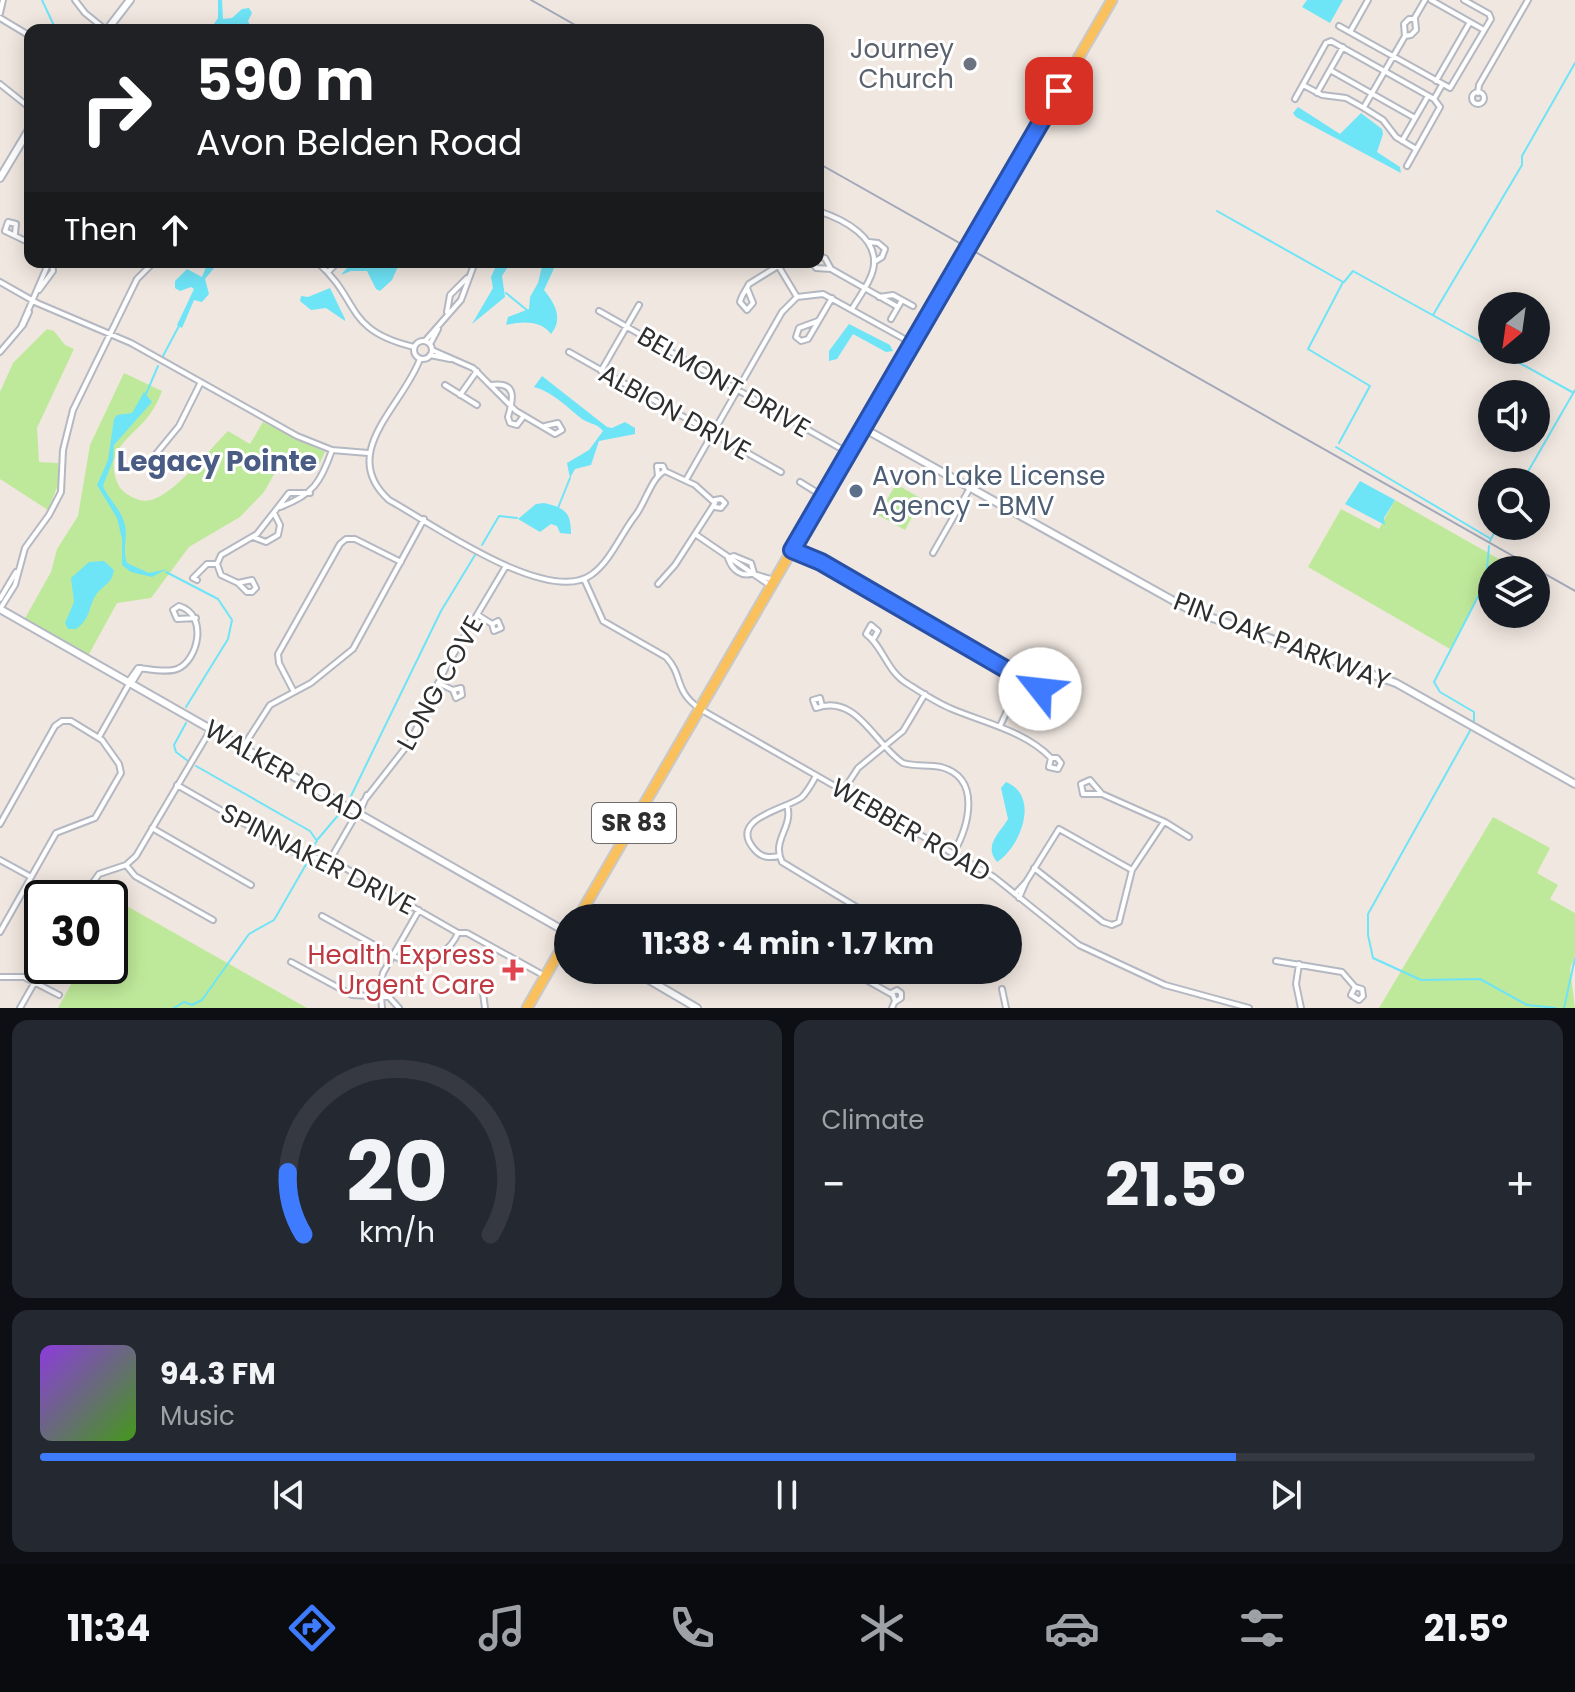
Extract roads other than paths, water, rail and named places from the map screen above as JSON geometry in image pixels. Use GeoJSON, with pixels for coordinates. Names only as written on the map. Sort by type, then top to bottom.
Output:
{"type":"FeatureCollection","features":[{"type":"Feature","properties":{"kind":"main road","name":"SR 83"},"geometry":{"type":"LineString","coordinates":[[586,904],[1112,0]]}},
{"type":"Feature","properties":{"kind":"main road"},"geometry":{"type":"LineString","coordinates":[[527,1008],[554,961]]}},
{"type":"Feature","properties":{"kind":"street"},"geometry":{"type":"LineString","coordinates":[[3,0],[0,16],[24,32]]}},
{"type":"Feature","properties":{"kind":"street"},"geometry":{"type":"LineString","coordinates":[[75,0],[99,24]]}},
{"type":"Feature","properties":{"kind":"street"},"geometry":{"type":"LineString","coordinates":[[111,24],[130,0]]}},
{"type":"Feature","properties":{"kind":"street"},"geometry":{"type":"LineString","coordinates":[[1350,32],[1368,0]]}},
{"type":"Feature","properties":{"kind":"street"},"geometry":{"type":"LineString","coordinates":[[1405,36],[1402,31],[1404,24],[1414,19],[1428,0],[1484,30]]}},
{"type":"Feature","properties":{"kind":"street"},"geometry":{"type":"LineString","coordinates":[[1339,26],[1442,85],[1452,87],[1490,16],[1464,0]]}},
{"type":"Feature","properties":{"kind":"street"},"geometry":{"type":"LineString","coordinates":[[1478,93],[1479,85],[1528,0]]}},
{"type":"Feature","properties":{"kind":"street"},"geometry":{"type":"LineString","coordinates":[[1405,36],[1416,30],[1414,19]]}},
{"type":"Feature","properties":{"kind":"street"},"geometry":{"type":"LineString","coordinates":[[1436,81],[1470,22]]}},
{"type":"Feature","properties":{"kind":"street"},"geometry":{"type":"LineString","coordinates":[[1364,108],[1405,36]]}},
{"type":"Feature","properties":{"kind":"street"},"geometry":{"type":"LineString","coordinates":[[1295,99],[1327,42],[1332,41],[1434,99],[1440,107],[1407,166]]}},
{"type":"Feature","properties":{"kind":"street"},"geometry":{"type":"LineString","coordinates":[[1317,93],[1343,47]]}},
{"type":"Feature","properties":{"kind":"street"},"geometry":{"type":"LineString","coordinates":[[1330,70],[1415,118]]}},
{"type":"Feature","properties":{"kind":"street"},"geometry":{"type":"LineString","coordinates":[[0,84],[24,103]]}},
{"type":"Feature","properties":{"kind":"street"},"geometry":{"type":"LineString","coordinates":[[1303,85],[1317,93],[1344,97],[1364,108],[1381,118],[1402,141],[1416,149]]}},
{"type":"Feature","properties":{"kind":"street"},"geometry":{"type":"LineString","coordinates":[[1434,99],[1442,85]]}},
{"type":"Feature","properties":{"kind":"street"},"geometry":{"type":"LineString","coordinates":[[1402,141],[1428,96]]}},
{"type":"Feature","properties":{"kind":"street"},"geometry":{"type":"LineString","coordinates":[[0,178],[24,138]]}},
{"type":"Feature","properties":{"kind":"street"},"geometry":{"type":"LineString","coordinates":[[824,214],[856,230],[869,242],[874,269],[852,309]]}},
{"type":"Feature","properties":{"kind":"street"},"geometry":{"type":"LineString","coordinates":[[15,234],[24,239]]}},
{"type":"Feature","properties":{"kind":"street"},"geometry":{"type":"LineString","coordinates":[[869,242],[878,243],[885,249],[882,257],[874,262]]}},
{"type":"Feature","properties":{"kind":"street"},"geometry":{"type":"LineString","coordinates":[[824,258],[831,269]]}},
{"type":"Feature","properties":{"kind":"street"},"geometry":{"type":"LineString","coordinates":[[43,282],[44,268]]}},
{"type":"Feature","properties":{"kind":"street"},"geometry":{"type":"LineString","coordinates":[[0,352],[21,327],[52,268]]}},
{"type":"Feature","properties":{"kind":"street"},"geometry":{"type":"LineString","coordinates":[[0,599],[17,570],[25,548],[56,504],[63,479],[66,429],[137,279],[148,268]]}},
{"type":"Feature","properties":{"kind":"street"},"geometry":{"type":"LineString","coordinates":[[324,268],[349,308],[370,330],[390,341],[414,347]]}},
{"type":"Feature","properties":{"kind":"street"},"geometry":{"type":"LineString","coordinates":[[328,272],[332,268]]}},
{"type":"Feature","properties":{"kind":"street"},"geometry":{"type":"LineString","coordinates":[[428,342],[447,313],[461,300],[472,268]]}},
{"type":"Feature","properties":{"kind":"street"},"geometry":{"type":"LineString","coordinates":[[747,288],[753,303],[747,310],[742,308],[740,302],[747,288],[771,268]]}},
{"type":"Feature","properties":{"kind":"street"},"geometry":{"type":"LineString","coordinates":[[779,268],[797,297]]}},
{"type":"Feature","properties":{"kind":"street"},"geometry":{"type":"LineString","coordinates":[[816,268],[831,269],[898,307]]}},
{"type":"Feature","properties":{"kind":"street"},"geometry":{"type":"LineString","coordinates":[[447,313],[450,295],[467,278]]}},
{"type":"Feature","properties":{"kind":"street"},"geometry":{"type":"LineString","coordinates":[[0,282],[33,301],[110,333],[288,431],[332,450],[369,453]]}},
{"type":"Feature","properties":{"kind":"street"},"geometry":{"type":"LineString","coordinates":[[686,480],[782,312],[797,297],[814,292],[832,298],[912,343]]}},
{"type":"Feature","properties":{"kind":"street"},"geometry":{"type":"LineString","coordinates":[[879,297],[888,294],[913,306]]}},
{"type":"Feature","properties":{"kind":"street"},"geometry":{"type":"LineString","coordinates":[[818,321],[799,328],[796,337],[801,341],[808,339],[832,298]]}},
{"type":"Feature","properties":{"kind":"street"},"geometry":{"type":"LineString","coordinates":[[891,319],[902,300]]}},
{"type":"Feature","properties":{"kind":"street"},"geometry":{"type":"LineString","coordinates":[[601,371],[639,305]]}},
{"type":"Feature","properties":{"kind":"street","name":"BELMONT DRIVE"},"geometry":{"type":"LineString","coordinates":[[599,311],[849,452]]}},
{"type":"Feature","properties":{"kind":"street"},"geometry":{"type":"LineString","coordinates":[[414,347],[420,341],[428,342]]}},
{"type":"Feature","properties":{"kind":"street"},"geometry":{"type":"LineString","coordinates":[[428,342],[431,353]]}},
{"type":"Feature","properties":{"kind":"street"},"geometry":{"type":"LineString","coordinates":[[414,347],[415,356],[420,359]]}},
{"type":"Feature","properties":{"kind":"street","name":"ALBION DRIVE"},"geometry":{"type":"LineString","coordinates":[[569,352],[781,472]]}},
{"type":"Feature","properties":{"kind":"street"},"geometry":{"type":"LineString","coordinates":[[545,426],[523,417],[477,371],[431,353],[420,359],[376,436],[369,453],[371,476],[377,489],[389,500],[506,566],[548,582],[584,579],[603,564],[647,500],[658,476],[665,471],[686,480],[715,503],[675,565],[658,584]]}},
{"type":"Feature","properties":{"kind":"street"},"geometry":{"type":"LineString","coordinates":[[460,395],[477,371]]}},
{"type":"Feature","properties":{"kind":"street"},"geometry":{"type":"LineString","coordinates":[[151,460],[179,426],[201,383]]}},
{"type":"Feature","properties":{"kind":"street"},"geometry":{"type":"LineString","coordinates":[[491,385],[500,384],[509,389],[514,397],[508,417],[510,423],[517,425],[523,417]]}},
{"type":"Feature","properties":{"kind":"street"},"geometry":{"type":"LineString","coordinates":[[445,385],[477,405]]}},
{"type":"Feature","properties":{"kind":"street","name":"PIN OAK PARKWAY"},"geometry":{"type":"LineString","coordinates":[[863,428],[1179,605],[1396,683],[1575,784]]}},
{"type":"Feature","properties":{"kind":"street"},"geometry":{"type":"LineString","coordinates":[[279,507],[299,501],[310,493],[332,450]]}},
{"type":"Feature","properties":{"kind":"street"},"geometry":{"type":"LineString","coordinates":[[800,482],[823,496]]}},
{"type":"Feature","properties":{"kind":"street"},"geometry":{"type":"LineString","coordinates":[[933,553],[970,488]]}},
{"type":"Feature","properties":{"kind":"street"},"geometry":{"type":"LineString","coordinates":[[238,583],[221,575],[217,564],[221,555],[253,537],[289,493],[310,493]]}},
{"type":"Feature","properties":{"kind":"street"},"geometry":{"type":"LineString","coordinates":[[253,537],[266,542],[274,540],[280,529],[274,513]]}},
{"type":"Feature","properties":{"kind":"street"},"geometry":{"type":"LineString","coordinates":[[243,747],[267,708],[311,683],[353,649],[424,519]]}},
{"type":"Feature","properties":{"kind":"street"},"geometry":{"type":"LineString","coordinates":[[695,534],[728,558],[773,583]]}},
{"type":"Feature","properties":{"kind":"street"},"geometry":{"type":"LineString","coordinates":[[294,692],[279,663],[278,654],[340,544],[346,539],[355,539],[401,562]]}},
{"type":"Feature","properties":{"kind":"street"},"geometry":{"type":"LineString","coordinates":[[792,550],[821,562],[1045,690]]}},
{"type":"Feature","properties":{"kind":"street"},"geometry":{"type":"LineString","coordinates":[[197,580],[193,578],[201,568],[217,564]]}},
{"type":"Feature","properties":{"kind":"street","name":"LONG COVE"},"geometry":{"type":"LineString","coordinates":[[330,860],[367,795],[410,742],[438,683],[506,566]]}},
{"type":"Feature","properties":{"kind":"street"},"geometry":{"type":"LineString","coordinates":[[0,609],[15,585],[17,570]]}},
{"type":"Feature","properties":{"kind":"street"},"geometry":{"type":"LineString","coordinates":[[584,579],[603,621],[666,657],[672,663],[681,692],[700,709]]}},
{"type":"Feature","properties":{"kind":"street"},"geometry":{"type":"LineString","coordinates":[[99,737],[141,668],[170,670],[181,667],[198,634],[196,618],[181,607],[173,612],[177,619],[196,618]]}},
{"type":"Feature","properties":{"kind":"street","name":"WALKER ROAD"},"geometry":{"type":"LineString","coordinates":[[0,609],[554,927]]}},
{"type":"Feature","properties":{"kind":"street"},"geometry":{"type":"LineString","coordinates":[[478,615],[492,624]]}},
{"type":"Feature","properties":{"kind":"street"},"geometry":{"type":"LineString","coordinates":[[874,638],[890,668],[925,694],[952,709],[1000,726],[1051,758]]}},
{"type":"Feature","properties":{"kind":"street"},"geometry":{"type":"LineString","coordinates":[[1000,726],[1022,679]]}},
{"type":"Feature","properties":{"kind":"street"},"geometry":{"type":"LineString","coordinates":[[438,683],[453,690]]}},
{"type":"Feature","properties":{"kind":"street"},"geometry":{"type":"LineString","coordinates":[[843,791],[856,770],[903,731],[925,694]]}},
{"type":"Feature","properties":{"kind":"street"},"geometry":{"type":"LineString","coordinates":[[822,706],[841,708],[861,719],[903,763],[942,768],[957,774],[965,782],[968,791],[965,827],[953,854]]}},
{"type":"Feature","properties":{"kind":"street","name":"WEBBER ROAD"},"geometry":{"type":"LineString","coordinates":[[700,709],[994,877],[1068,939],[1118,966],[1173,988],[1249,1008]]}},
{"type":"Feature","properties":{"kind":"street"},"geometry":{"type":"LineString","coordinates":[[0,824],[59,722],[71,721],[99,737],[119,764],[121,776],[95,818],[58,831],[0,932]]}},
{"type":"Feature","properties":{"kind":"street"},"geometry":{"type":"LineString","coordinates":[[95,880],[99,874],[126,865],[136,856],[211,729]]}},
{"type":"Feature","properties":{"kind":"street"},"geometry":{"type":"LineString","coordinates":[[779,856],[767,857],[757,852],[751,844],[750,833],[761,816],[804,795],[816,775]]}},
{"type":"Feature","properties":{"kind":"street"},"geometry":{"type":"LineString","coordinates":[[1102,794],[1090,780],[1081,784],[1083,794],[1102,794],[1165,822],[1189,837]]}},
{"type":"Feature","properties":{"kind":"street","name":"SPINNAKER DRIVE"},"geometry":{"type":"LineString","coordinates":[[177,785],[294,852],[330,860],[458,933],[470,934],[545,977]]}},
{"type":"Feature","properties":{"kind":"street"},"geometry":{"type":"LineString","coordinates":[[787,805],[789,818],[779,841],[779,856],[789,868],[851,904]]}},
{"type":"Feature","properties":{"kind":"street"},"geometry":{"type":"LineString","coordinates":[[1034,868],[1103,922],[1114,925],[1119,922],[1132,870],[1165,822]]}},
{"type":"Feature","properties":{"kind":"street"},"geometry":{"type":"LineString","coordinates":[[152,828],[251,885]]}},
{"type":"Feature","properties":{"kind":"street"},"geometry":{"type":"LineString","coordinates":[[1017,896],[1059,829],[1132,870]]}},
{"type":"Feature","properties":{"kind":"street"},"geometry":{"type":"LineString","coordinates":[[0,860],[31,877]]}},
{"type":"Feature","properties":{"kind":"street"},"geometry":{"type":"LineString","coordinates":[[126,865],[135,876],[213,920]]}},
{"type":"Feature","properties":{"kind":"street"},"geometry":{"type":"LineString","coordinates":[[382,1008],[381,978],[419,910]]}},
{"type":"Feature","properties":{"kind":"street"},"geometry":{"type":"LineString","coordinates":[[322,916],[405,962],[445,953],[458,933]]}},
{"type":"Feature","properties":{"kind":"street"},"geometry":{"type":"LineString","coordinates":[[1276,961],[1342,972],[1355,987]]}},
{"type":"Feature","properties":{"kind":"street"},"geometry":{"type":"LineString","coordinates":[[291,962],[352,995],[391,998],[399,1008]]}},
{"type":"Feature","properties":{"kind":"street"},"geometry":{"type":"LineString","coordinates":[[1299,964],[1296,984],[1299,1006]]}},
{"type":"Feature","properties":{"kind":"street"},"geometry":{"type":"LineString","coordinates":[[0,977],[24,978]]}},
{"type":"Feature","properties":{"kind":"street"},"geometry":{"type":"LineString","coordinates":[[485,1008],[483,993],[490,981]]}},
{"type":"Feature","properties":{"kind":"street"},"geometry":{"type":"LineString","coordinates":[[20,1008],[34,984]]}},
{"type":"Feature","properties":{"kind":"street"},"geometry":{"type":"LineString","coordinates":[[39,984],[59,995]]}},
{"type":"Feature","properties":{"kind":"street"},"geometry":{"type":"LineString","coordinates":[[656,984],[697,1008]]}},
{"type":"Feature","properties":{"kind":"street"},"geometry":{"type":"LineString","coordinates":[[875,984],[891,993],[895,1002],[892,1008]]}},
{"type":"Feature","properties":{"kind":"street"},"geometry":{"type":"LineString","coordinates":[[1002,989],[1006,1008]]}},
{"type":"Feature","properties":{"kind":"water"},"geometry":{"type":"Polygon","coordinates":[[[218,0],[222,0],[223,19],[232,18],[242,9],[249,8],[252,13],[249,24],[214,24],[218,18],[218,0]]]}},
{"type":"Feature","properties":{"kind":"water"},"geometry":{"type":"Polygon","coordinates":[[[1307,0],[1343,0],[1330,23],[1302,7],[1307,0]]]}},
{"type":"Feature","properties":{"kind":"water"},"geometry":{"type":"Polygon","coordinates":[[[1298,107],[1340,134],[1361,113],[1382,129],[1377,152],[1400,167],[1401,173],[1296,117],[1293,113],[1298,107]]]}},
{"type":"Feature","properties":{"kind":"water"},"geometry":{"type":"Polygon","coordinates":[[[206,268],[214,268],[205,279],[209,294],[202,302],[194,300],[182,328],[177,325],[194,289],[191,287],[180,291],[175,288],[175,281],[187,269],[202,277],[206,268]]]}},
{"type":"Feature","properties":{"kind":"water"},"geometry":{"type":"Polygon","coordinates":[[[347,268],[397,268],[392,280],[380,291],[367,271],[351,271],[341,275],[347,268]]]}},
{"type":"Feature","properties":{"kind":"water"},"geometry":{"type":"Polygon","coordinates":[[[495,268],[507,268],[502,276],[505,297],[472,324],[493,288],[491,277],[495,268]]]}},
{"type":"Feature","properties":{"kind":"water"},"geometry":{"type":"Polygon","coordinates":[[[542,268],[554,268],[544,290],[552,301],[557,317],[551,334],[542,326],[531,323],[506,325],[508,317],[529,309],[530,297],[542,268]]]}},
{"type":"Feature","properties":{"kind":"water"},"geometry":{"type":"Polygon","coordinates":[[[330,288],[345,321],[326,308],[311,310],[300,301],[301,296],[308,297],[330,288]]]}},
{"type":"Feature","properties":{"kind":"water"},"geometry":{"type":"Polygon","coordinates":[[[849,324],[890,345],[893,351],[886,352],[853,334],[837,359],[829,361],[829,351],[849,324]]]}},
{"type":"Feature","properties":{"kind":"water"},"geometry":{"type":"Polygon","coordinates":[[[542,376],[607,427],[625,422],[635,428],[635,434],[599,441],[591,465],[575,469],[570,478],[567,463],[589,450],[603,431],[582,419],[554,396],[534,387],[542,376]]]}},
{"type":"Feature","properties":{"kind":"water"},"geometry":{"type":"Polygon","coordinates":[[[144,392],[152,402],[114,445],[113,460],[103,486],[125,525],[127,563],[149,573],[167,569],[152,577],[131,572],[122,565],[122,539],[117,518],[97,485],[108,460],[114,419],[117,415],[132,413],[144,392]]]}},
{"type":"Feature","properties":{"kind":"water"},"geometry":{"type":"Polygon","coordinates":[[[1360,481],[1395,500],[1384,518],[1385,525],[1345,504],[1360,481]]]}},
{"type":"Feature","properties":{"kind":"water"},"geometry":{"type":"Polygon","coordinates":[[[544,503],[566,512],[571,534],[560,533],[557,526],[551,524],[540,532],[518,519],[536,504],[544,503]]]}},
{"type":"Feature","properties":{"kind":"water"},"geometry":{"type":"Polygon","coordinates":[[[104,561],[114,570],[112,577],[99,591],[81,625],[68,629],[65,623],[74,602],[71,578],[89,562],[104,561]]]}},
{"type":"Feature","properties":{"kind":"water"},"geometry":{"type":"Polygon","coordinates":[[[1006,782],[1017,789],[1023,798],[1025,810],[1013,846],[997,862],[992,845],[1008,819],[1001,788],[1006,782]]]}},
{"type":"Feature","properties":{"kind":"waterway"},"geometry":{"type":"LineString","coordinates":[[42,0],[53,24]]}},
{"type":"Feature","properties":{"kind":"waterway"},"geometry":{"type":"LineString","coordinates":[[1433,315],[1522,165],[1522,156],[1575,63]]}},
{"type":"Feature","properties":{"kind":"waterway"},"geometry":{"type":"LineString","coordinates":[[1217,211],[1343,282],[1308,349],[1370,386],[1339,443]]}},
{"type":"Feature","properties":{"kind":"waterway"},"geometry":{"type":"LineString","coordinates":[[1344,282],[1353,271],[1478,340]]}},
{"type":"Feature","properties":{"kind":"waterway"},"geometry":{"type":"LineString","coordinates":[[506,293],[528,311]]}},
{"type":"Feature","properties":{"kind":"waterway"},"geometry":{"type":"LineString","coordinates":[[163,356],[180,324]]}},
{"type":"Feature","properties":{"kind":"waterway"},"geometry":{"type":"LineString","coordinates":[[1521,364],[1572,392]]}},
{"type":"Feature","properties":{"kind":"waterway"},"geometry":{"type":"LineString","coordinates":[[146,394],[158,366]]}},
{"type":"Feature","properties":{"kind":"waterway"},"geometry":{"type":"LineString","coordinates":[[1530,468],[1575,390]]}},
{"type":"Feature","properties":{"kind":"waterway"},"geometry":{"type":"LineString","coordinates":[[1336,447],[1478,531]]}},
{"type":"Feature","properties":{"kind":"waterway"},"geometry":{"type":"LineString","coordinates":[[558,508],[570,478]]}},
{"type":"Feature","properties":{"kind":"waterway"},"geometry":{"type":"LineString","coordinates":[[482,545],[499,516],[517,518]]}},
{"type":"Feature","properties":{"kind":"waterway"},"geometry":{"type":"LineString","coordinates":[[1474,723],[1474,712],[1440,692],[1434,682],[1486,581],[1489,546]]}},
{"type":"Feature","properties":{"kind":"waterway"},"geometry":{"type":"LineString","coordinates":[[350,798],[441,611],[475,555]]}},
{"type":"Feature","properties":{"kind":"waterway"},"geometry":{"type":"LineString","coordinates":[[166,572],[218,599],[232,620],[228,639],[186,707]]}},
{"type":"Feature","properties":{"kind":"waterway"},"geometry":{"type":"LineString","coordinates":[[186,723],[174,745],[176,752],[188,761]]}},
{"type":"Feature","properties":{"kind":"waterway"},"geometry":{"type":"LineString","coordinates":[[1471,729],[1368,914],[1373,958],[1421,980],[1480,979],[1527,1005],[1556,1008]]}},
{"type":"Feature","properties":{"kind":"waterway"},"geometry":{"type":"LineString","coordinates":[[196,766],[310,831],[317,841],[310,851]]}},
{"type":"Feature","properties":{"kind":"waterway"},"geometry":{"type":"LineString","coordinates":[[318,839],[340,813]]}},
{"type":"Feature","properties":{"kind":"waterway"},"geometry":{"type":"LineString","coordinates":[[174,1008],[184,1002],[192,1005],[202,1000],[249,934],[274,920],[308,861]]}},
{"type":"Feature","properties":{"kind":"waterway"},"geometry":{"type":"LineString","coordinates":[[1564,1008],[1575,958]]}},
{"type":"Feature","properties":{"kind":"railway"},"geometry":{"type":"LineString","coordinates":[[531,0],[573,24]]}},
{"type":"Feature","properties":{"kind":"railway"},"geometry":{"type":"LineString","coordinates":[[824,166],[1575,591]]}},
{"type":"Feature","properties":{"kind":"place","name":"Journey Church"},"geometry":{"type":"Point","coordinates":[970,64]}},
{"type":"Feature","properties":{"kind":"place","name":"Avon Lake License Agency - BMV"},"geometry":{"type":"Point","coordinates":[856,491]}},
{"type":"Feature","properties":{"kind":"place","name":"Health Express Urgent Care"},"geometry":{"type":"Point","coordinates":[513,970]}},
{"type":"Feature","properties":{"kind":"district","name":"Legacy Pointe"},"geometry":{"type":"Point","coordinates":[217,461]}}]}
